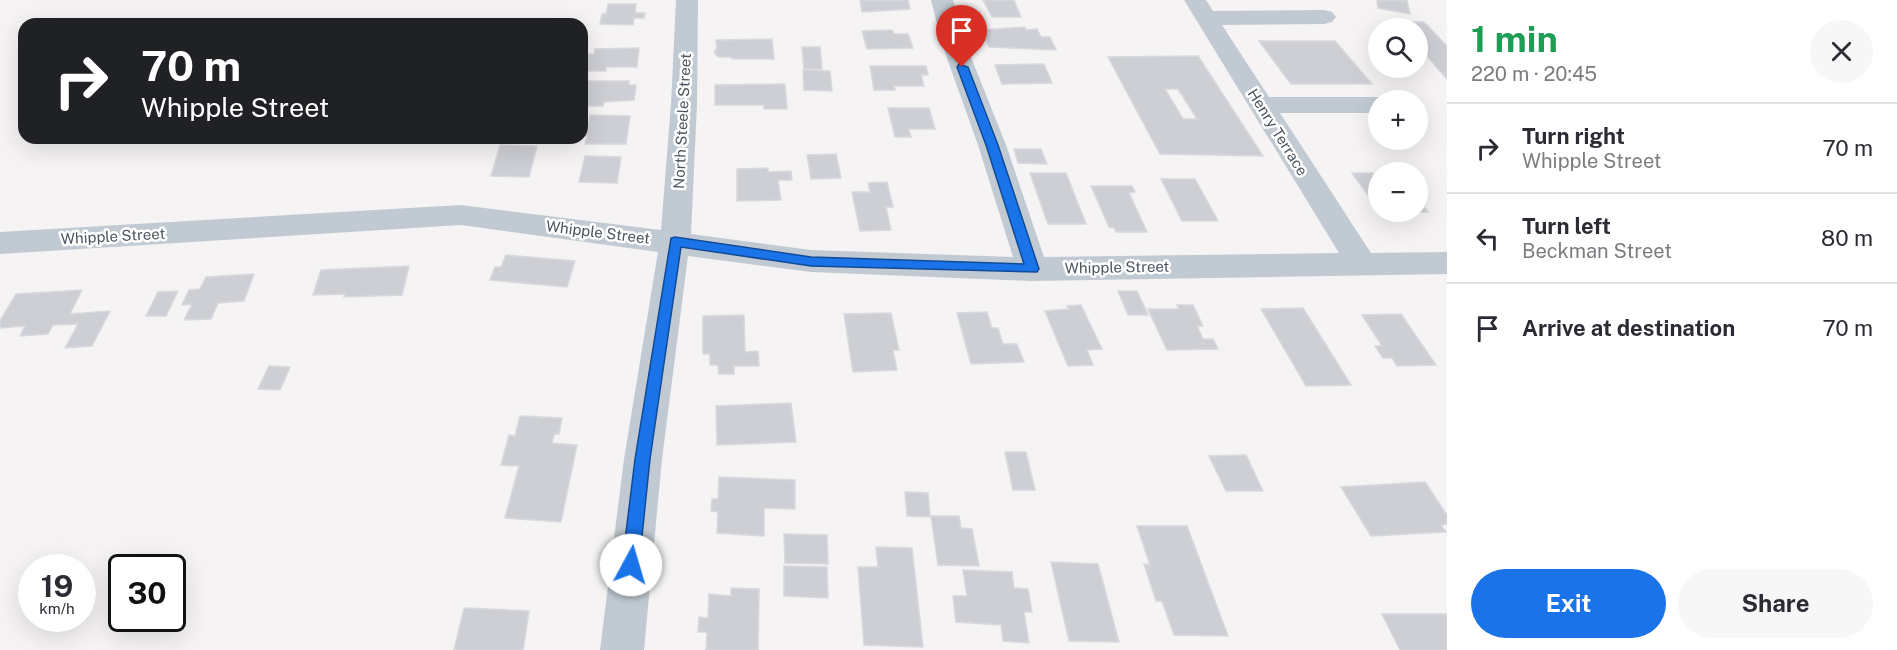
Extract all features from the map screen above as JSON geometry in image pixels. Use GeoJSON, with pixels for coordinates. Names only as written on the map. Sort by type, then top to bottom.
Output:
{"type":"FeatureCollection","features":[{"type":"Feature","properties":{"kind":"street","name":"North Steele Street"},"geometry":{"type":"LineString","coordinates":[[622,650],[642,459],[675,242],[684,104],[687,0]]}},
{"type":"Feature","properties":{"kind":"street"},"geometry":{"type":"LineString","coordinates":[[942,0],[955,47],[992,145],[1032,269]]}},
{"type":"Feature","properties":{"kind":"street"},"geometry":{"type":"LineString","coordinates":[[1200,9],[1324,17]]}},
{"type":"Feature","properties":{"kind":"street","name":"Henry Terrace"},"geometry":{"type":"LineString","coordinates":[[1200,9],[1362,264]]}},
{"type":"Feature","properties":{"kind":"street"},"geometry":{"type":"LineString","coordinates":[[1262,105],[1368,105]]}},
{"type":"Feature","properties":{"kind":"street","name":"Whipple Street"},"geometry":{"type":"LineString","coordinates":[[0,243],[461,215],[811,261],[1032,269],[1447,263]]}},
{"type":"Feature","properties":{"kind":"building"},"geometry":{"type":"Polygon","coordinates":[[[860,0],[908,0],[910,9],[862,12],[860,0]]]}},
{"type":"Feature","properties":{"kind":"building"},"geometry":{"type":"Polygon","coordinates":[[[983,0],[1014,0],[1021,17],[992,17],[983,0]]]}},
{"type":"Feature","properties":{"kind":"building"},"geometry":{"type":"Polygon","coordinates":[[[1377,0],[1407,0],[1410,14],[1378,8],[1377,0]]]}},
{"type":"Feature","properties":{"kind":"building"},"geometry":{"type":"Polygon","coordinates":[[[608,4],[636,4],[635,13],[645,13],[644,18],[634,18],[633,25],[600,24],[602,14],[606,14],[608,4]]]}},
{"type":"Feature","properties":{"kind":"building"},"geometry":{"type":"Polygon","coordinates":[[[1428,26],[1447,46],[1447,79],[1428,57],[1428,26]]]}},
{"type":"Feature","properties":{"kind":"building"},"geometry":{"type":"Polygon","coordinates":[[[1025,27],[1026,30],[1037,29],[1041,37],[1050,37],[1056,50],[989,47],[982,30],[1025,27]]]}},
{"type":"Feature","properties":{"kind":"building"},"geometry":{"type":"Polygon","coordinates":[[[892,30],[894,34],[908,34],[913,48],[867,49],[862,31],[892,30]]]}},
{"type":"Feature","properties":{"kind":"building"},"geometry":{"type":"Polygon","coordinates":[[[772,39],[774,59],[732,59],[731,57],[718,57],[714,52],[717,48],[716,40],[772,39]]]}},
{"type":"Feature","properties":{"kind":"building"},"geometry":{"type":"Polygon","coordinates":[[[1259,41],[1335,41],[1372,84],[1291,84],[1259,41]]]}},
{"type":"Feature","properties":{"kind":"building"},"geometry":{"type":"Polygon","coordinates":[[[802,47],[820,47],[822,69],[804,69],[802,47]]]}},
{"type":"Feature","properties":{"kind":"building"},"geometry":{"type":"Polygon","coordinates":[[[639,48],[637,67],[606,67],[606,71],[588,71],[588,54],[594,54],[595,49],[639,48]]]}},
{"type":"Feature","properties":{"kind":"building"},"geometry":{"type":"Polygon","coordinates":[[[1198,56],[1263,156],[1160,154],[1108,57],[1198,56]],[[1165,89],[1183,119],[1197,119],[1178,89],[1165,89]]]}},
{"type":"Feature","properties":{"kind":"building"},"geometry":{"type":"Polygon","coordinates":[[[1044,64],[1052,83],[1002,84],[995,65],[1044,64]]]}},
{"type":"Feature","properties":{"kind":"building"},"geometry":{"type":"Polygon","coordinates":[[[870,66],[926,66],[928,75],[921,75],[924,86],[894,86],[895,90],[874,90],[870,66]]]}},
{"type":"Feature","properties":{"kind":"building"},"geometry":{"type":"Polygon","coordinates":[[[803,70],[830,71],[832,91],[804,90],[803,70]]]}},
{"type":"Feature","properties":{"kind":"building"},"geometry":{"type":"Polygon","coordinates":[[[588,81],[629,81],[629,85],[636,85],[634,100],[604,102],[603,106],[588,106],[588,81]]]}},
{"type":"Feature","properties":{"kind":"building"},"geometry":{"type":"Polygon","coordinates":[[[785,84],[787,109],[764,109],[764,105],[715,105],[715,85],[785,84]]]}},
{"type":"Feature","properties":{"kind":"building"},"geometry":{"type":"Polygon","coordinates":[[[888,108],[929,108],[935,129],[909,129],[911,137],[895,137],[888,108]]]}},
{"type":"Feature","properties":{"kind":"building"},"geometry":{"type":"Polygon","coordinates":[[[590,115],[630,116],[626,144],[588,144],[590,115]]]}},
{"type":"Feature","properties":{"kind":"building"},"geometry":{"type":"Polygon","coordinates":[[[500,145],[537,146],[529,177],[491,176],[500,145]]]}},
{"type":"Feature","properties":{"kind":"building"},"geometry":{"type":"Polygon","coordinates":[[[1014,149],[1041,149],[1047,164],[1018,163],[1014,149]]]}},
{"type":"Feature","properties":{"kind":"building"},"geometry":{"type":"Polygon","coordinates":[[[836,154],[841,178],[811,179],[807,155],[836,154]]]}},
{"type":"Feature","properties":{"kind":"building"},"geometry":{"type":"Polygon","coordinates":[[[585,156],[621,157],[617,183],[579,182],[585,156]]]}},
{"type":"Feature","properties":{"kind":"building"},"geometry":{"type":"Polygon","coordinates":[[[768,168],[768,172],[791,171],[792,180],[778,180],[781,200],[737,201],[737,169],[768,168]]]}},
{"type":"Feature","properties":{"kind":"building"},"geometry":{"type":"Polygon","coordinates":[[[1030,173],[1066,173],[1086,224],[1048,224],[1030,173]]]}},
{"type":"Feature","properties":{"kind":"building"},"geometry":{"type":"Polygon","coordinates":[[[1352,173],[1368,173],[1368,195],[1352,173]]]}},
{"type":"Feature","properties":{"kind":"building"},"geometry":{"type":"Polygon","coordinates":[[[1161,179],[1195,179],[1218,221],[1182,221],[1161,179]]]}},
{"type":"Feature","properties":{"kind":"building"},"geometry":{"type":"Polygon","coordinates":[[[887,182],[893,207],[886,207],[891,230],[860,231],[852,192],[870,192],[868,183],[887,182]]]}},
{"type":"Feature","properties":{"kind":"building"},"geometry":{"type":"Polygon","coordinates":[[[1091,186],[1132,186],[1135,192],[1129,193],[1147,232],[1116,232],[1114,228],[1109,227],[1091,186]]]}},
{"type":"Feature","properties":{"kind":"building"},"geometry":{"type":"Polygon","coordinates":[[[506,255],[575,261],[567,287],[490,280],[495,267],[501,267],[506,255]]]}},
{"type":"Feature","properties":{"kind":"building"},"geometry":{"type":"Polygon","coordinates":[[[409,266],[402,295],[344,297],[345,294],[313,295],[321,270],[409,266]]]}},
{"type":"Feature","properties":{"kind":"building"},"geometry":{"type":"Polygon","coordinates":[[[254,274],[244,301],[218,303],[211,319],[184,320],[192,304],[182,305],[189,290],[200,289],[206,277],[254,274]]]}},
{"type":"Feature","properties":{"kind":"building"},"geometry":{"type":"Polygon","coordinates":[[[82,290],[70,314],[110,311],[92,346],[65,348],[78,324],[53,325],[48,334],[20,336],[25,326],[0,328],[0,321],[16,294],[82,290]]]}},
{"type":"Feature","properties":{"kind":"building"},"geometry":{"type":"Polygon","coordinates":[[[178,291],[166,316],[146,316],[158,292],[178,291]]]}},
{"type":"Feature","properties":{"kind":"building"},"geometry":{"type":"Polygon","coordinates":[[[1118,291],[1137,291],[1148,315],[1128,315],[1118,291]]]}},
{"type":"Feature","properties":{"kind":"building"},"geometry":{"type":"Polygon","coordinates":[[[1081,305],[1102,349],[1087,350],[1093,365],[1068,366],[1045,311],[1069,309],[1067,306],[1081,305]]]}},
{"type":"Feature","properties":{"kind":"building"},"geometry":{"type":"Polygon","coordinates":[[[1177,305],[1193,305],[1203,326],[1197,326],[1203,339],[1213,339],[1218,349],[1167,350],[1148,309],[1179,309],[1177,305]]]}},
{"type":"Feature","properties":{"kind":"building"},"geometry":{"type":"Polygon","coordinates":[[[1303,308],[1351,385],[1306,386],[1261,309],[1303,308]]]}},
{"type":"Feature","properties":{"kind":"building"},"geometry":{"type":"Polygon","coordinates":[[[987,312],[992,328],[998,328],[1003,344],[1017,344],[1024,362],[971,364],[957,313],[987,312]]]}},
{"type":"Feature","properties":{"kind":"building"},"geometry":{"type":"Polygon","coordinates":[[[891,313],[899,350],[893,350],[897,370],[853,372],[844,314],[891,313]]]}},
{"type":"Feature","properties":{"kind":"building"},"geometry":{"type":"Polygon","coordinates":[[[1401,314],[1436,365],[1397,366],[1392,358],[1383,358],[1375,346],[1382,346],[1362,315],[1401,314]]]}},
{"type":"Feature","properties":{"kind":"building"},"geometry":{"type":"Polygon","coordinates":[[[744,315],[745,352],[758,351],[759,366],[734,366],[734,374],[719,374],[718,365],[710,365],[710,354],[703,354],[703,316],[744,315]]]}},
{"type":"Feature","properties":{"kind":"building"},"geometry":{"type":"Polygon","coordinates":[[[269,366],[290,367],[280,390],[258,389],[269,366]]]}},
{"type":"Feature","properties":{"kind":"building"},"geometry":{"type":"Polygon","coordinates":[[[791,403],[796,442],[717,445],[716,406],[791,403]]]}},
{"type":"Feature","properties":{"kind":"building"},"geometry":{"type":"Polygon","coordinates":[[[520,416],[562,418],[559,434],[554,434],[552,443],[577,445],[561,522],[505,518],[519,466],[501,465],[509,435],[515,436],[520,416]]]}},
{"type":"Feature","properties":{"kind":"building"},"geometry":{"type":"Polygon","coordinates":[[[1005,452],[1026,452],[1035,490],[1013,490],[1005,452]]]}},
{"type":"Feature","properties":{"kind":"building"},"geometry":{"type":"Polygon","coordinates":[[[1246,455],[1263,491],[1226,491],[1209,456],[1246,455]]]}},
{"type":"Feature","properties":{"kind":"building"},"geometry":{"type":"Polygon","coordinates":[[[719,477],[795,480],[795,509],[764,508],[764,536],[717,533],[718,512],[711,511],[712,499],[718,499],[719,477]]]}},
{"type":"Feature","properties":{"kind":"building"},"geometry":{"type":"Polygon","coordinates":[[[1425,482],[1447,515],[1447,524],[1441,525],[1446,532],[1371,536],[1341,487],[1425,482]]]}},
{"type":"Feature","properties":{"kind":"building"},"geometry":{"type":"Polygon","coordinates":[[[905,492],[928,493],[930,517],[907,516],[905,492]]]}},
{"type":"Feature","properties":{"kind":"building"},"geometry":{"type":"Polygon","coordinates":[[[931,516],[959,516],[961,528],[972,529],[979,566],[938,565],[931,516]]]}},
{"type":"Feature","properties":{"kind":"building"},"geometry":{"type":"Polygon","coordinates":[[[1137,526],[1187,526],[1228,636],[1174,635],[1162,601],[1156,601],[1144,564],[1150,565],[1137,526]]]}},
{"type":"Feature","properties":{"kind":"building"},"geometry":{"type":"Polygon","coordinates":[[[784,534],[827,535],[828,564],[785,563],[784,534]]]}},
{"type":"Feature","properties":{"kind":"building"},"geometry":{"type":"Polygon","coordinates":[[[876,547],[912,548],[923,647],[864,645],[858,567],[878,567],[876,547]]]}},
{"type":"Feature","properties":{"kind":"building"},"geometry":{"type":"Polygon","coordinates":[[[1051,562],[1098,564],[1119,642],[1069,641],[1051,562]]]}},
{"type":"Feature","properties":{"kind":"building"},"geometry":{"type":"Polygon","coordinates":[[[784,566],[827,567],[828,598],[784,596],[784,566]]]}},
{"type":"Feature","properties":{"kind":"building"},"geometry":{"type":"Polygon","coordinates":[[[963,570],[1012,572],[1014,588],[1028,589],[1032,612],[1024,612],[1029,643],[1003,641],[1001,625],[956,622],[953,596],[967,596],[963,570]]]}},
{"type":"Feature","properties":{"kind":"building"},"geometry":{"type":"Polygon","coordinates":[[[731,588],[759,589],[758,650],[706,650],[707,632],[698,632],[699,617],[708,618],[709,594],[731,596],[731,588]]]}},
{"type":"Feature","properties":{"kind":"building"},"geometry":{"type":"Polygon","coordinates":[[[464,608],[529,611],[523,650],[454,650],[464,608]]]}},
{"type":"Feature","properties":{"kind":"building"},"geometry":{"type":"Polygon","coordinates":[[[1382,614],[1447,614],[1447,650],[1400,650],[1382,614]]]}},
{"type":"Feature","properties":{"kind":"route"},"geometry":{"type":"LineString","coordinates":[[631,565],[642,459],[675,242],[811,261],[1032,269],[992,145],[962,67]]}}]}
